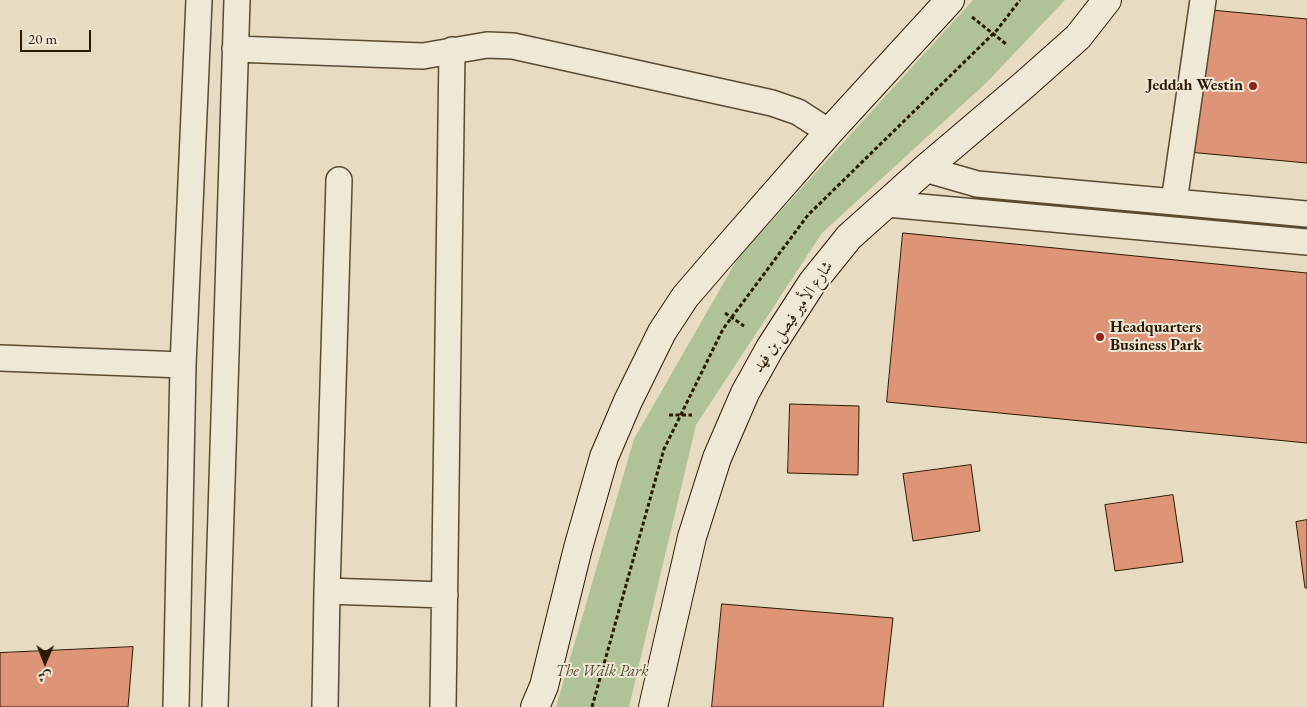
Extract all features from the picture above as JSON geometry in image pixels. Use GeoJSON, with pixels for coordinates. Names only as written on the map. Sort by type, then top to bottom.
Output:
{"type":"FeatureCollection","features":[{"type":"Feature","properties":{"kind":"main road"},"geometry":{"type":"LineString","coordinates":[[535,707],[544,686],[578,548],[604,457],[628,401],[662,332],[686,297],[829,132],[950,0]]}},
{"type":"Feature","properties":{"kind":"main road","name":"شارع الأمير فيصل بن فهد"},"geometry":{"type":"LineString","coordinates":[[653,707],[692,537],[717,458],[745,393],[770,348],[812,283],[849,237],[1078,37],[1107,0]]}},
{"type":"Feature","properties":{"kind":"street"},"geometry":{"type":"LineString","coordinates":[[176,707],[183,365],[198,0]]}},
{"type":"Feature","properties":{"kind":"street"},"geometry":{"type":"LineString","coordinates":[[215,707],[237,0]]}},
{"type":"Feature","properties":{"kind":"street"},"geometry":{"type":"LineString","coordinates":[[1174,202],[1203,0]]}},
{"type":"Feature","properties":{"kind":"street"},"geometry":{"type":"LineString","coordinates":[[235,50],[423,56],[487,45],[513,46],[772,104],[798,112],[829,132]]}},
{"type":"Feature","properties":{"kind":"street"},"geometry":{"type":"LineString","coordinates":[[443,707],[452,50]]}},
{"type":"Feature","properties":{"kind":"street"},"geometry":{"type":"LineString","coordinates":[[925,169],[977,184],[1307,214]]}},
{"type":"Feature","properties":{"kind":"street"},"geometry":{"type":"LineString","coordinates":[[325,707],[339,180]]}},
{"type":"Feature","properties":{"kind":"street"},"geometry":{"type":"LineString","coordinates":[[887,204],[1307,242]]}},
{"type":"Feature","properties":{"kind":"street"},"geometry":{"type":"LineString","coordinates":[[0,358],[183,365]]}},
{"type":"Feature","properties":{"kind":"street"},"geometry":{"type":"LineString","coordinates":[[327,591],[445,595]]}},
{"type":"Feature","properties":{"kind":"path"},"geometry":{"type":"LineString","coordinates":[[592,707],[664,449],[723,329],[808,215],[993,34],[1020,0]]}},
{"type":"Feature","properties":{"kind":"path"},"geometry":{"type":"LineString","coordinates":[[972,17],[1006,44]]}},
{"type":"Feature","properties":{"kind":"path"},"geometry":{"type":"LineString","coordinates":[[725,314],[744,326]]}},
{"type":"Feature","properties":{"kind":"path"},"geometry":{"type":"LineString","coordinates":[[669,415],[692,415]]}},
{"type":"Feature","properties":{"kind":"green space","name":"The Walk Park"},"geometry":{"type":"Polygon","coordinates":[[[973,0],[1065,0],[986,83],[822,233],[696,425],[629,707],[556,707],[634,439],[738,258],[973,0]]]}},
{"type":"Feature","properties":{"kind":"building","name":"Jeddah Westin"},"geometry":{"type":"Polygon","coordinates":[[[1211,10],[1307,19],[1307,163],[1188,152],[1211,10]]]}},
{"type":"Feature","properties":{"kind":"building","name":"Headquarters Business Park"},"geometry":{"type":"Polygon","coordinates":[[[903,233],[1307,273],[1307,443],[887,402],[903,233]]]}},
{"type":"Feature","properties":{"kind":"building"},"geometry":{"type":"Polygon","coordinates":[[[790,404],[859,406],[858,475],[788,473],[790,404]]]}},
{"type":"Feature","properties":{"kind":"building"},"geometry":{"type":"Polygon","coordinates":[[[971,465],[980,531],[913,541],[903,474],[971,465]]]}},
{"type":"Feature","properties":{"kind":"building"},"geometry":{"type":"Polygon","coordinates":[[[1173,495],[1183,562],[1115,571],[1105,505],[1173,495]]]}},
{"type":"Feature","properties":{"kind":"building"},"geometry":{"type":"Polygon","coordinates":[[[1307,520],[1307,588],[1305,588],[1296,522],[1307,520]]]}},
{"type":"Feature","properties":{"kind":"building"},"geometry":{"type":"Polygon","coordinates":[[[722,604],[893,618],[883,707],[712,707],[722,604]]]}},
{"type":"Feature","properties":{"kind":"building"},"geometry":{"type":"Polygon","coordinates":[[[133,647],[128,707],[0,707],[0,653],[133,647]]]}},
{"type":"Feature","properties":{"kind":"place","name":"Jeddah Westin"},"geometry":{"type":"Point","coordinates":[1253,86]}},
{"type":"Feature","properties":{"kind":"place","name":"Headquarters Business Park"},"geometry":{"type":"Point","coordinates":[1100,337]}}]}
